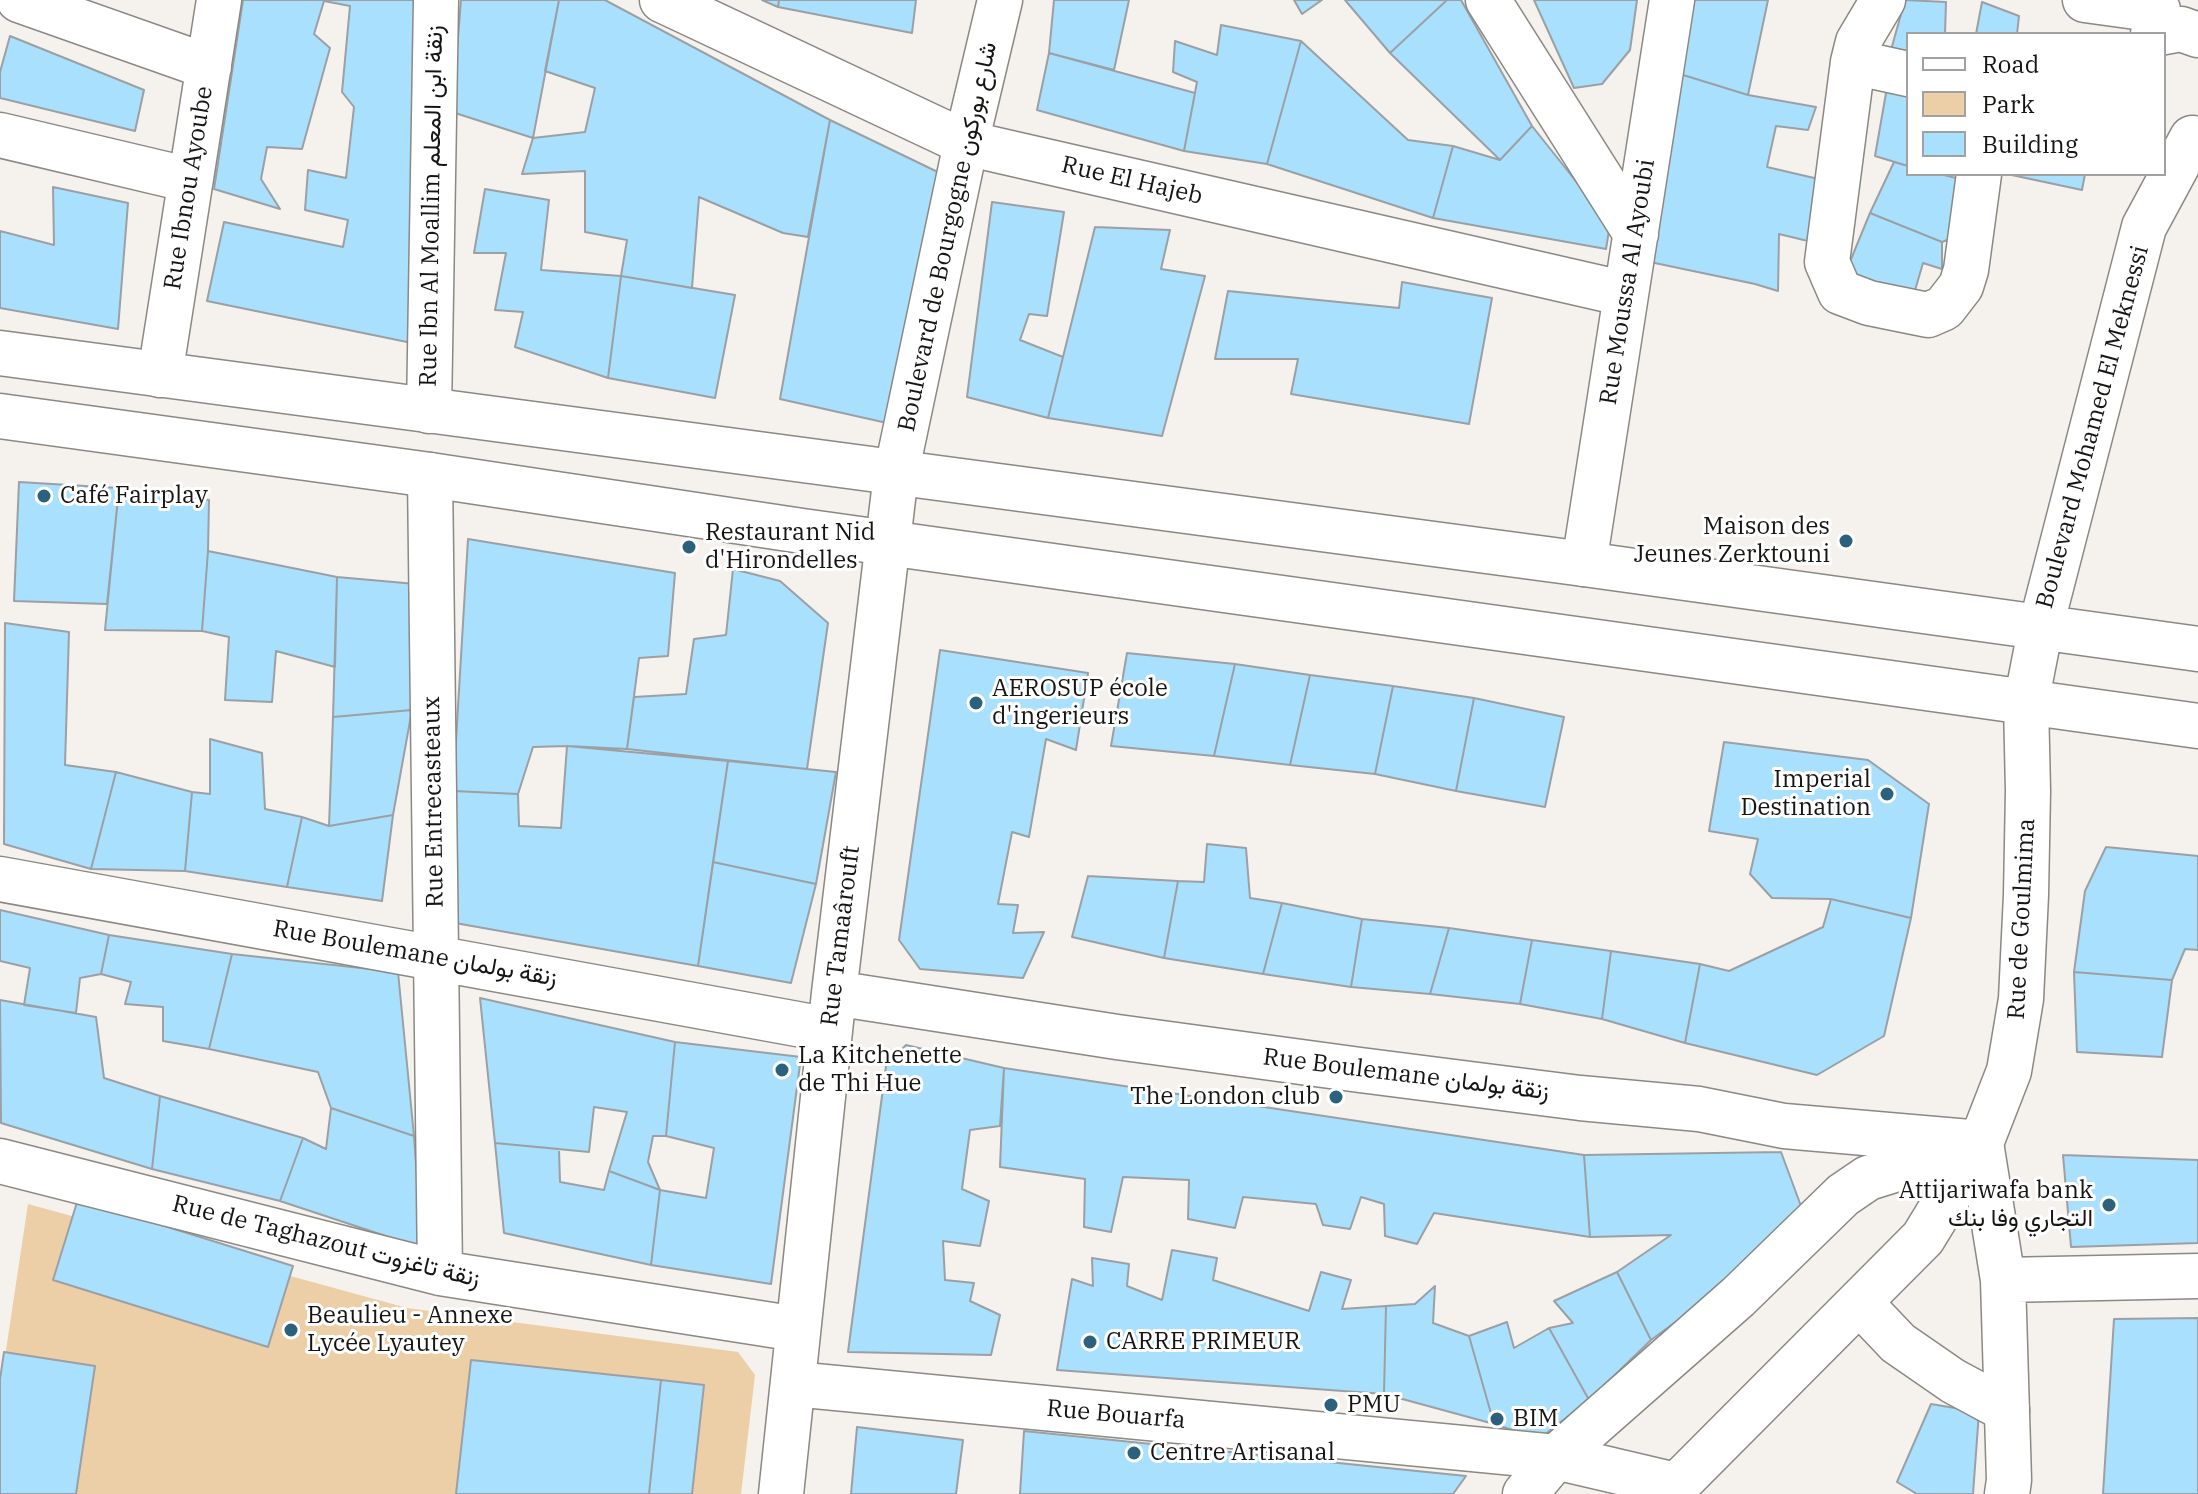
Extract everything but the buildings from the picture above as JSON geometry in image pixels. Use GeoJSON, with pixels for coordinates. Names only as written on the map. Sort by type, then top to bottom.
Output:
{"type":"FeatureCollection","features":[{"type":"Feature","properties":{"kind":"street"},"geometry":{"type":"LineString","coordinates":[[19,0],[209,67]]}},
{"type":"Feature","properties":{"kind":"street","name":"Rue Ibnou Ayoube"},"geometry":{"type":"LineString","coordinates":[[160,375],[219,0]]}},
{"type":"Feature","properties":{"kind":"street","name":"Rue Ibn Al Moallim زنقة ابن المعلم"},"geometry":{"type":"LineString","coordinates":[[429,411],[436,0]]}},
{"type":"Feature","properties":{"kind":"street","name":"Rue El Hajeb"},"geometry":{"type":"LineString","coordinates":[[662,0],[966,143],[1626,294]]}},
{"type":"Feature","properties":{"kind":"street","name":"Boulevard de Bourgogne شارع بوركون"},"geometry":{"type":"LineString","coordinates":[[896,474],[966,143],[1000,0]]}},
{"type":"Feature","properties":{"kind":"street"},"geometry":{"type":"LineString","coordinates":[[1488,0],[1636,234]]}},
{"type":"Feature","properties":{"kind":"street","name":"Rue Moussa Al Ayoubi"},"geometry":{"type":"LineString","coordinates":[[1584,564],[1672,0]]}},
{"type":"Feature","properties":{"kind":"street"},"geometry":{"type":"LineString","coordinates":[[1883,0],[1858,42],[1853,62],[1827,262],[1840,292],[1869,303],[1928,315],[1944,308],[1961,286],[1966,270],[1979,176]]}},
{"type":"Feature","properties":{"kind":"street"},"geometry":{"type":"LineString","coordinates":[[2085,0],[2165,22]]}},
{"type":"Feature","properties":{"kind":"street"},"geometry":{"type":"LineString","coordinates":[[1853,62],[1906,74]]}},
{"type":"Feature","properties":{"kind":"street"},"geometry":{"type":"LineString","coordinates":[[0,135],[190,180]]}},
{"type":"Feature","properties":{"kind":"street","name":"Boulevard Mohamed El Meknessi"},"geometry":{"type":"LineString","coordinates":[[2041,626],[2144,227],[2185,137]]}},
{"type":"Feature","properties":{"kind":"street","name":"Boulevard Mohamed El Meknessi"},"geometry":{"type":"LineString","coordinates":[[2141,176],[2144,227]]}},
{"type":"Feature","properties":{"kind":"street"},"geometry":{"type":"LineString","coordinates":[[0,353],[2198,649]]}},
{"type":"Feature","properties":{"kind":"street"},"geometry":{"type":"LineString","coordinates":[[0,416],[2198,726]]}},
{"type":"Feature","properties":{"kind":"street","name":"Rue Tamaârouft"},"geometry":{"type":"LineString","coordinates":[[781,1494],[832,1012],[896,474]]}},
{"type":"Feature","properties":{"kind":"street","name":"Rue Entrecasteaux"},"geometry":{"type":"LineString","coordinates":[[430,475],[440,1273]]}},
{"type":"Feature","properties":{"kind":"street","name":"Rue de Goulmima"},"geometry":{"type":"LineString","coordinates":[[1671,1490],[1923,1238],[1981,1143],[2009,1071],[2021,999],[2028,821],[2026,703],[2041,626]]}},
{"type":"Feature","properties":{"kind":"street","name":"Rue Boulemane زنقة بولمان"},"geometry":{"type":"LineString","coordinates":[[0,879],[436,958],[832,1012],[1117,1037],[1580,1098],[1699,1109],[1784,1126],[1981,1143]]}},
{"type":"Feature","properties":{"kind":"street"},"geometry":{"type":"LineString","coordinates":[[1525,1494],[1556,1457],[1738,1297],[1843,1195],[1868,1178],[1981,1143],[2003,1280],[2007,1494]]}},
{"type":"Feature","properties":{"kind":"street","name":"Rue de Taghazout زنقة تاغزوت"},"geometry":{"type":"LineString","coordinates":[[0,1161],[440,1273],[797,1329]]}},
{"type":"Feature","properties":{"kind":"street"},"geometry":{"type":"LineString","coordinates":[[2003,1280],[2198,1276]]}},
{"type":"Feature","properties":{"kind":"street"},"geometry":{"type":"LineString","coordinates":[[1860,1303],[1898,1343],[1953,1381],[2007,1410]]}},
{"type":"Feature","properties":{"kind":"street","name":"Rue Bouarfa"},"geometry":{"type":"LineString","coordinates":[[794,1384],[1556,1457],[1671,1490]]}},
{"type":"Feature","properties":{"kind":"green space","name":"Beaulieu - Annexe Lycée Lyautey"},"geometry":{"type":"Polygon","coordinates":[[[28,1204],[407,1308],[738,1352],[755,1375],[741,1494],[0,1494],[0,1390],[28,1204]]]}},
{"type":"Feature","properties":{"kind":"place","name":"Café Fairplay"},"geometry":{"type":"Point","coordinates":[44,496]}},
{"type":"Feature","properties":{"kind":"place","name":"Maison des Jeunes Zerktouni"},"geometry":{"type":"Point","coordinates":[1846,541]}},
{"type":"Feature","properties":{"kind":"place","name":"Restaurant Nid d'Hirondelles"},"geometry":{"type":"Point","coordinates":[689,547]}},
{"type":"Feature","properties":{"kind":"place","name":"AEROSUP école d'ingerieurs"},"geometry":{"type":"Point","coordinates":[976,703]}},
{"type":"Feature","properties":{"kind":"place","name":"Imperial Destination"},"geometry":{"type":"Point","coordinates":[1887,794]}},
{"type":"Feature","properties":{"kind":"place","name":"La Kitchenette de Thi Hue"},"geometry":{"type":"Point","coordinates":[782,1070]}},
{"type":"Feature","properties":{"kind":"place","name":"The London club"},"geometry":{"type":"Point","coordinates":[1336,1097]}},
{"type":"Feature","properties":{"kind":"place","name":"Attijariwafa bank التجاري وفا بنك"},"geometry":{"type":"Point","coordinates":[2109,1205]}},
{"type":"Feature","properties":{"kind":"place","name":"Beaulieu - Annexe Lycée Lyautey"},"geometry":{"type":"Point","coordinates":[291,1330]}},
{"type":"Feature","properties":{"kind":"place","name":"CARRE PRIMEUR"},"geometry":{"type":"Point","coordinates":[1090,1342]}},
{"type":"Feature","properties":{"kind":"place","name":"PMU"},"geometry":{"type":"Point","coordinates":[1331,1405]}},
{"type":"Feature","properties":{"kind":"place","name":"BIM"},"geometry":{"type":"Point","coordinates":[1497,1419]}},
{"type":"Feature","properties":{"kind":"place","name":"Centre Artisanal"},"geometry":{"type":"Point","coordinates":[1134,1453]}}]}
